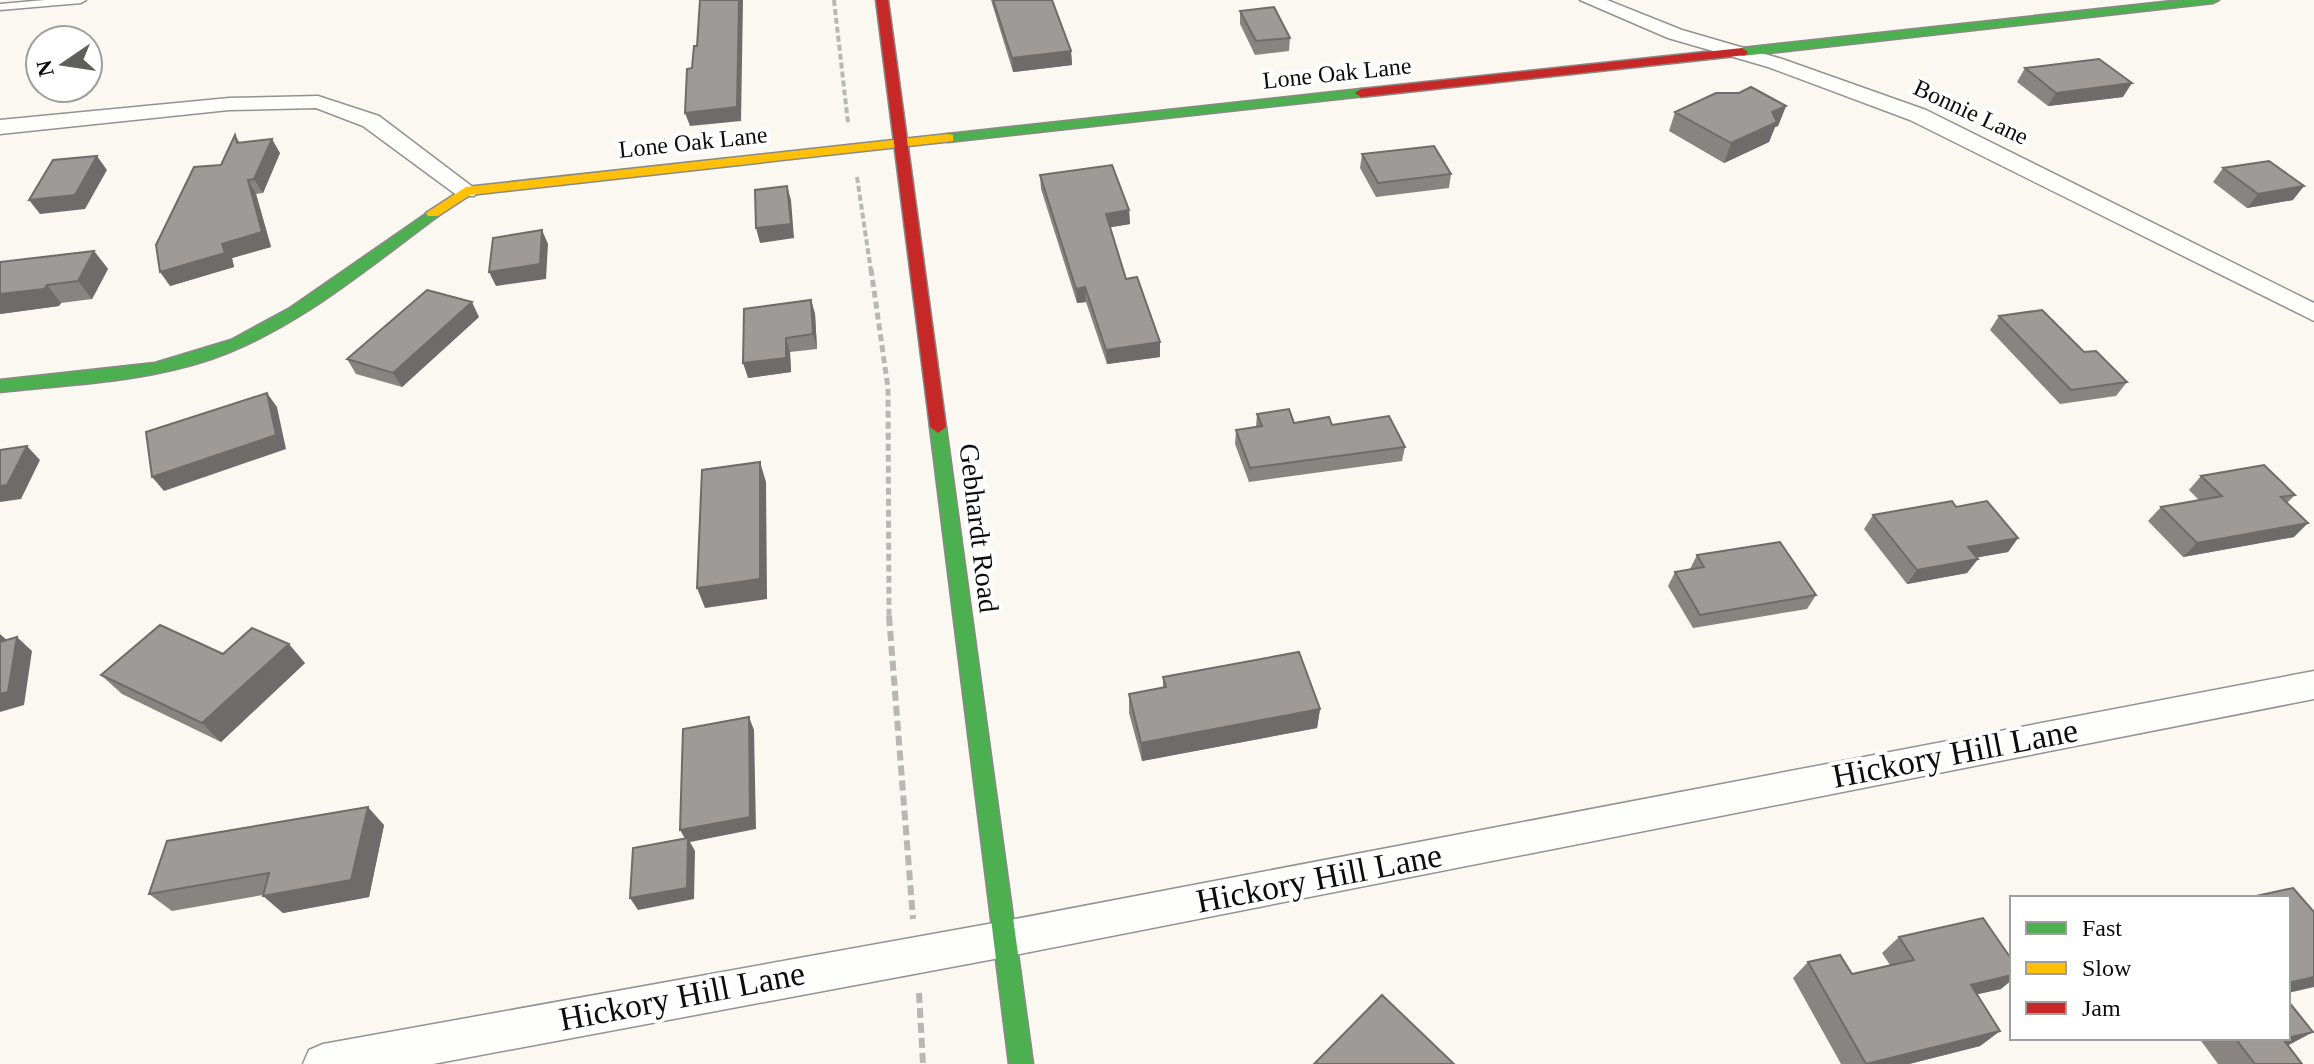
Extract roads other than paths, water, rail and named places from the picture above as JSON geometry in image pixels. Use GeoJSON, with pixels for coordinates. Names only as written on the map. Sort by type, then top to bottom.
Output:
{"type":"FeatureCollection","features":[{"type":"Feature","properties":{"kind":"street","name":"Gebhardt Road"},"geometry":{"type":"LineString","coordinates":[[882,0],[1021,1064]]}},
{"type":"Feature","properties":{"kind":"street","name":"Bonnie Lane"},"geometry":{"type":"LineString","coordinates":[[1590,0],[1675,34],[1918,115],[2314,313]]}},
{"type":"Feature","properties":{"kind":"street","name":"Lone Oak Lane"},"geometry":{"type":"LineString","coordinates":[[466,191],[2213,0]]}},
{"type":"Feature","properties":{"kind":"street"},"geometry":{"type":"LineString","coordinates":[[0,127],[229,104],[318,102],[371,121],[466,191],[315,297],[231,345],[161,365],[0,386]]}},
{"type":"Feature","properties":{"kind":"street","name":"Hickory Hill Lane"},"geometry":{"type":"LineString","coordinates":[[323,1064],[1005,939],[2314,685]]}},
{"type":"Feature","properties":{"kind":"lane"},"geometry":{"type":"LineString","coordinates":[[0,7],[81,0]]}}]}
